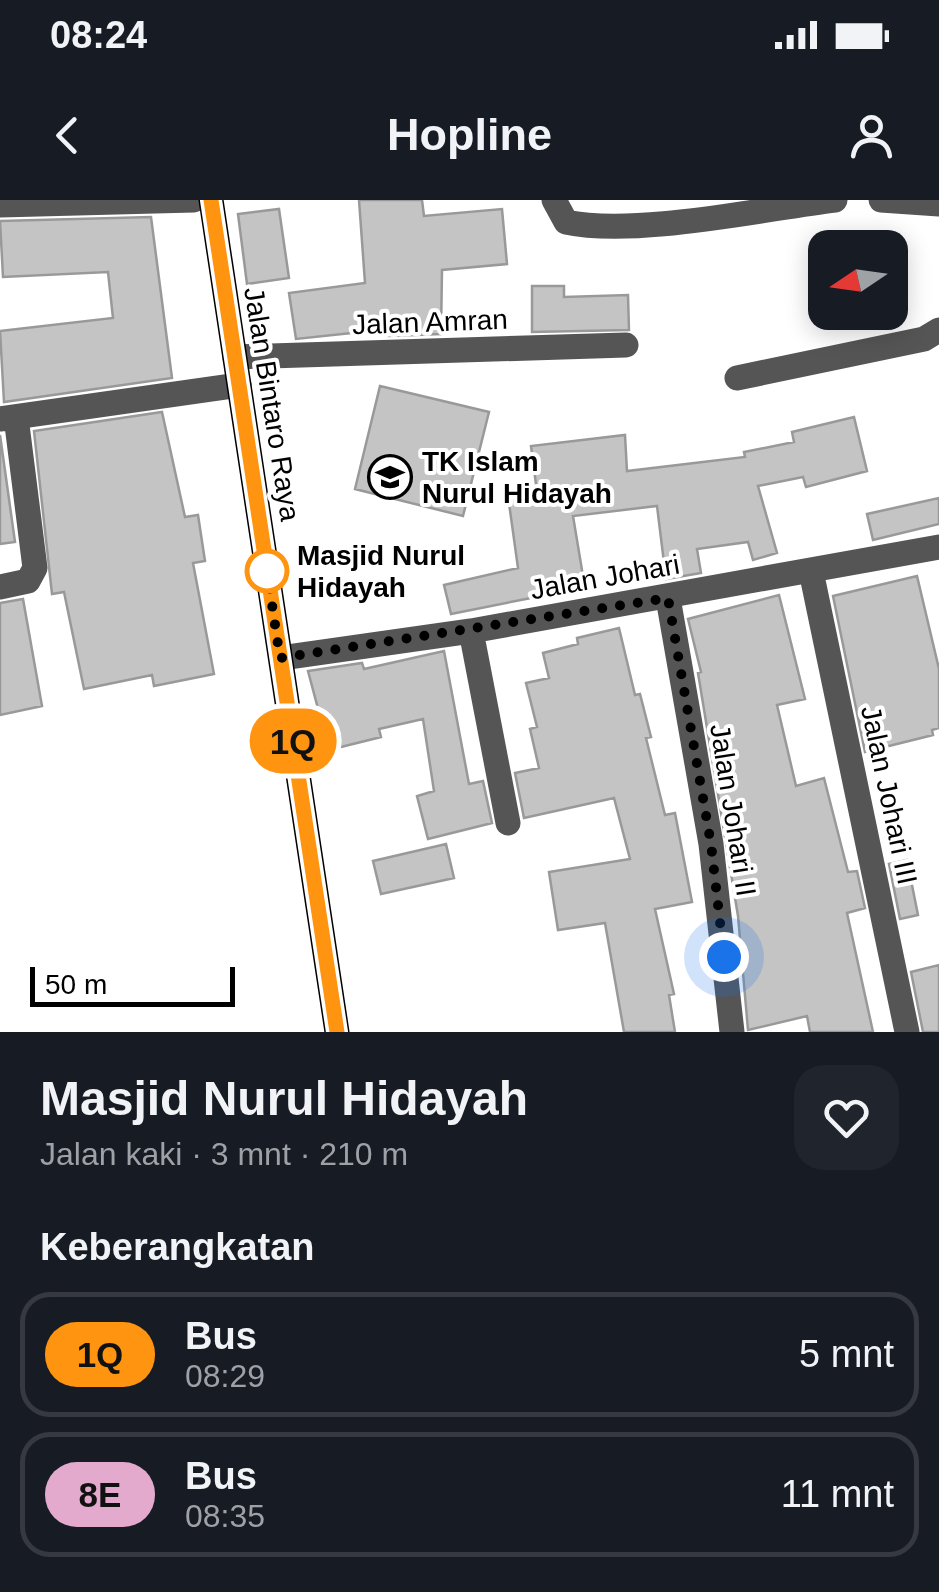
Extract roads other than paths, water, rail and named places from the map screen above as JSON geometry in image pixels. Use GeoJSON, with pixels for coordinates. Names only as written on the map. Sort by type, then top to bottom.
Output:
{"type":"FeatureCollection","features":[{"type":"Feature","properties":{"kind":"main road","name":"Jalan Bintaro Raya"},"geometry":{"type":"LineString","coordinates":[[211,200],[337,1032]]}},
{"type":"Feature","properties":{"kind":"street"},"geometry":{"type":"LineString","coordinates":[[0,205],[194,200]]}},
{"type":"Feature","properties":{"kind":"street"},"geometry":{"type":"LineString","coordinates":[[554,200],[566,222],[589,227],[835,200]]}},
{"type":"Feature","properties":{"kind":"street"},"geometry":{"type":"LineString","coordinates":[[882,200],[939,204]]}},
{"type":"Feature","properties":{"kind":"street"},"geometry":{"type":"LineString","coordinates":[[738,378],[924,339],[939,330]]}},
{"type":"Feature","properties":{"kind":"street","name":"Jalan Amran"},"geometry":{"type":"LineString","coordinates":[[235,357],[626,344]]}},
{"type":"Feature","properties":{"kind":"street"},"geometry":{"type":"LineString","coordinates":[[0,587],[28,581],[36,568],[8,418],[240,386]]}},
{"type":"Feature","properties":{"kind":"street","name":"Jalan Johari"},"geometry":{"type":"LineString","coordinates":[[280,658],[668,598],[939,547]]}},
{"type":"Feature","properties":{"kind":"street","name":"Jalan Johari III"},"geometry":{"type":"LineString","coordinates":[[811,570],[907,1032]]}},
{"type":"Feature","properties":{"kind":"street","name":"Jalan Johari II"},"geometry":{"type":"LineString","coordinates":[[668,598],[711,844],[732,1032]]}},
{"type":"Feature","properties":{"kind":"street"},"geometry":{"type":"LineString","coordinates":[[471,631],[508,823]]}},
{"type":"Feature","properties":{"kind":"place","name":"TK Islam Nurul Hidayah"},"geometry":{"type":"Point","coordinates":[390,477]}},
{"type":"Feature","properties":{"kind":"place","name":"Masjid Nurul Hidayah"},"geometry":{"type":"Point","coordinates":[267,571]}}]}
